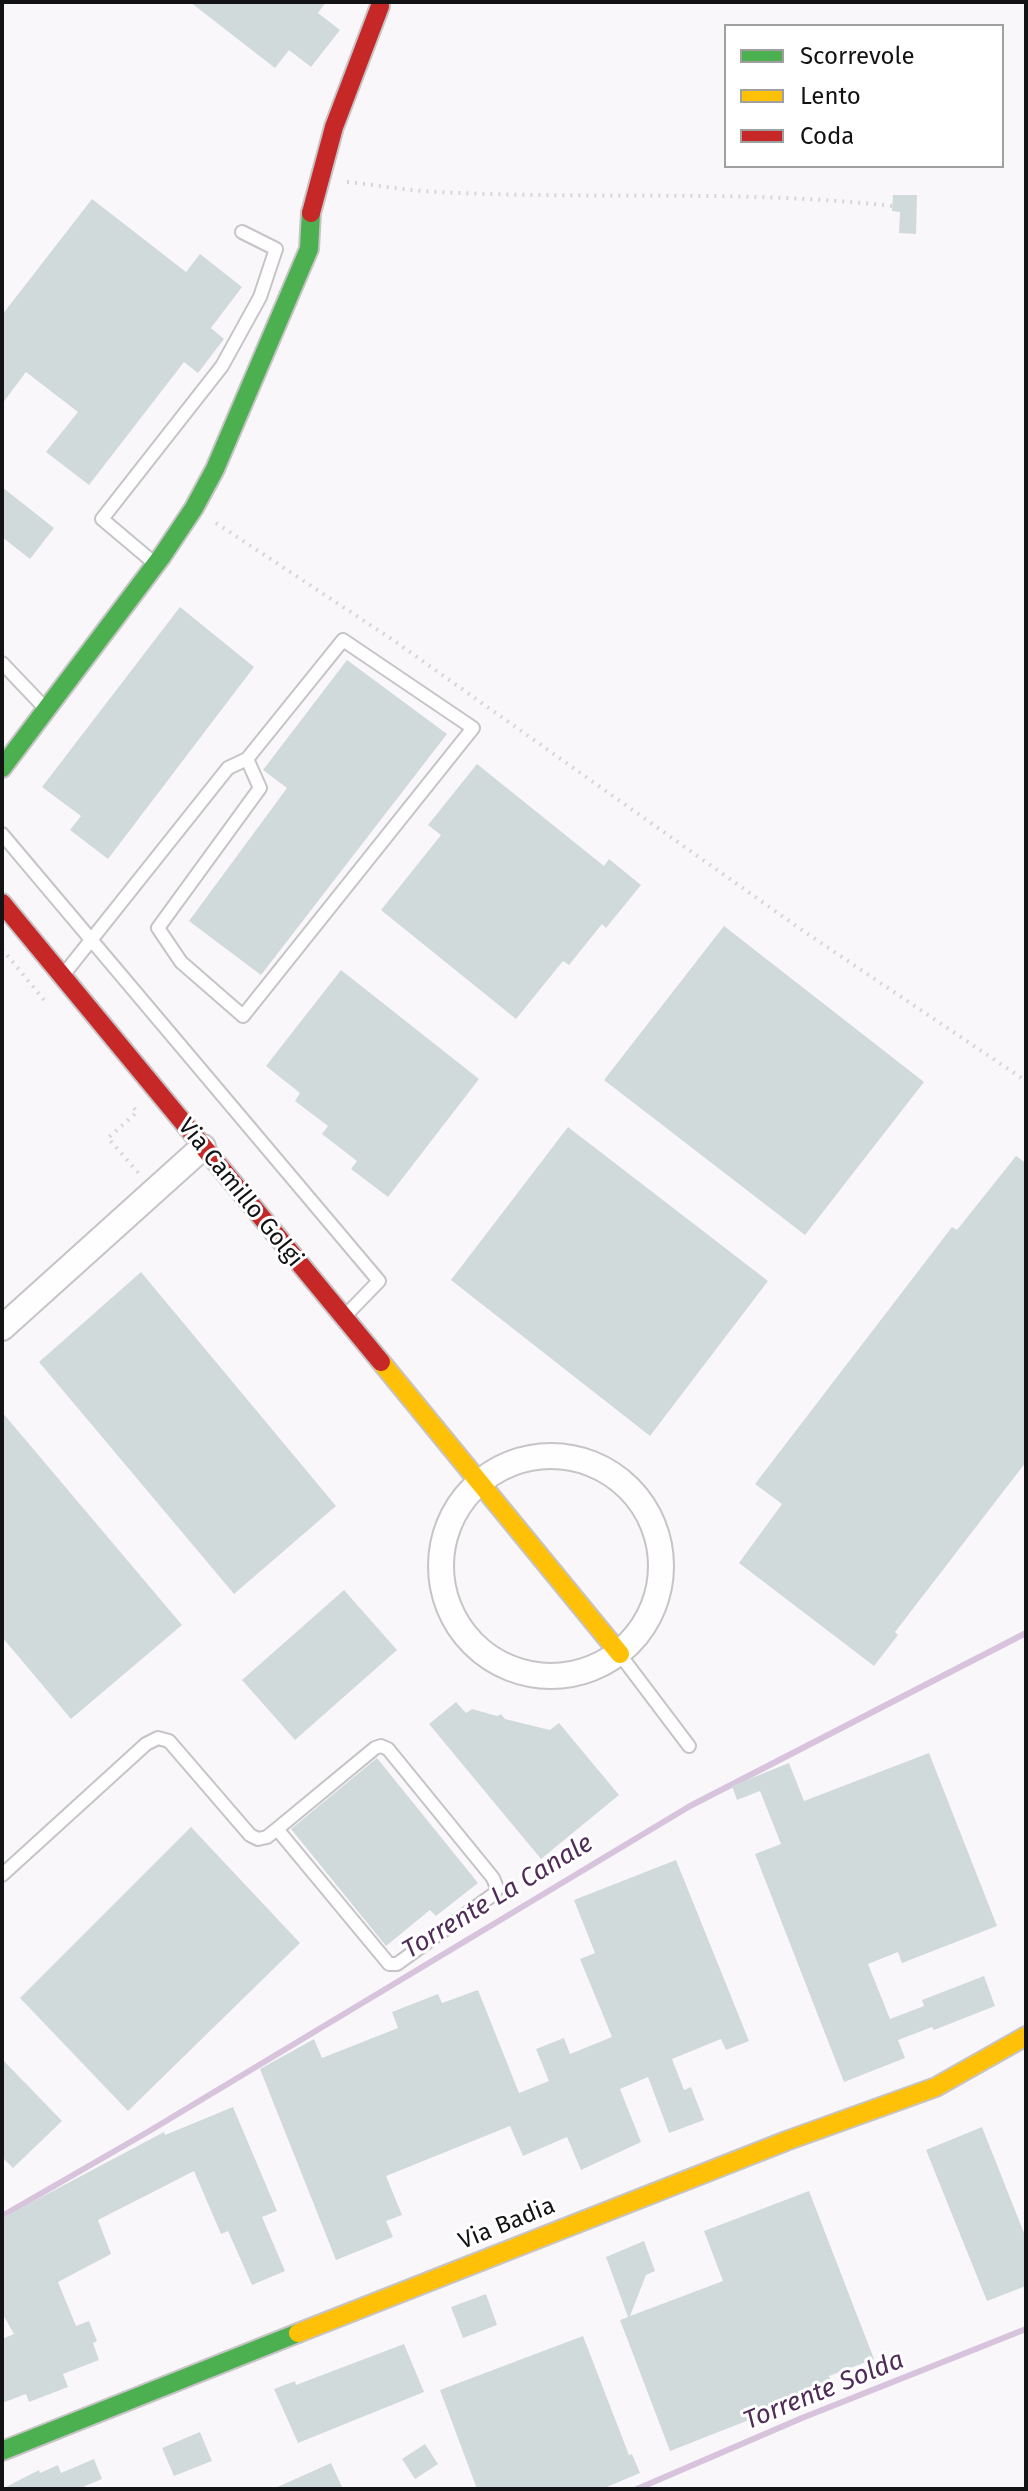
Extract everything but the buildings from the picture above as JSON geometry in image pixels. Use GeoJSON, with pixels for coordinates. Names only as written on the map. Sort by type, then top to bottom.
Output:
{"type":"FeatureCollection","features":[{"type":"Feature","properties":{"kind":"street"},"geometry":{"type":"LineString","coordinates":[[2,768],[155,564],[194,508],[215,469],[309,249],[309,223],[334,127],[380,6]]}},
{"type":"Feature","properties":{"kind":"street","name":"Via Camillo Golgi"},"geometry":{"type":"LineString","coordinates":[[2,903],[620,1654]]}},
{"type":"Feature","properties":{"kind":"street"},"geometry":{"type":"LineString","coordinates":[[2,1328],[203,1147]]}},
{"type":"Feature","properties":{"kind":"street"},"geometry":{"type":"LineString","coordinates":[[544,1456],[579,1459],[612,1473],[638,1497],[655,1527],[662,1562],[661,1574],[658,1597],[644,1629],[620,1654],[586,1672],[548,1677],[511,1670],[478,1650],[454,1620],[442,1584],[442,1546],[455,1510],[480,1481],[510,1463],[544,1456]]}},
{"type":"Feature","properties":{"kind":"street","name":"Via Badia"},"geometry":{"type":"LineString","coordinates":[[2,2451],[564,2227],[936,2087],[1026,2036]]}},
{"type":"Feature","properties":{"kind":"lane"},"geometry":{"type":"LineString","coordinates":[[155,564],[102,519],[222,366],[260,297],[276,249],[242,232]]}},
{"type":"Feature","properties":{"kind":"lane"},"geometry":{"type":"LineString","coordinates":[[62,976],[228,768],[247,759],[343,640],[473,728],[243,1016],[181,962],[158,928],[260,788],[247,759]]}},
{"type":"Feature","properties":{"kind":"lane"},"geometry":{"type":"LineString","coordinates":[[2,663],[47,710]]}},
{"type":"Feature","properties":{"kind":"lane"},"geometry":{"type":"LineString","coordinates":[[2,834],[379,1281],[343,1318]]}},
{"type":"Feature","properties":{"kind":"lane"},"geometry":{"type":"LineString","coordinates":[[620,1654],[689,1746]]}},
{"type":"Feature","properties":{"kind":"lane"},"geometry":{"type":"LineString","coordinates":[[2,1875],[146,1744],[158,1738],[169,1741],[250,1835],[263,1839],[375,1748],[381,1746],[388,1749],[493,1878],[497,1888],[494,1894],[397,1964],[389,1964],[277,1829]]}},
{"type":"Feature","properties":{"kind":"path"},"geometry":{"type":"LineString","coordinates":[[321,179],[435,192],[756,196],[830,199],[892,206]]}},
{"type":"Feature","properties":{"kind":"path"},"geometry":{"type":"LineString","coordinates":[[194,508],[393,640],[799,928],[1026,1081]]}},
{"type":"Feature","properties":{"kind":"path"},"geometry":{"type":"LineString","coordinates":[[2,949],[47,1003]]}},
{"type":"Feature","properties":{"kind":"path"},"geometry":{"type":"LineString","coordinates":[[128,1101],[137,1112],[108,1138],[143,1178]]}},
{"type":"Feature","properties":{"kind":"waterway","name":"Torrente La Canale"},"geometry":{"type":"LineString","coordinates":[[2,2216],[146,2133],[690,1806],[1026,1633]]}},
{"type":"Feature","properties":{"kind":"waterway","name":"Torrente Solda"},"geometry":{"type":"LineString","coordinates":[[637,2489],[802,2418],[1026,2329]]}},
{"type":"Feature","properties":{"kind":"traffic: fast"},"geometry":{"type":"LineString","coordinates":[[2,768],[162,556],[194,508],[215,469],[309,249],[311,213]]}},
{"type":"Feature","properties":{"kind":"traffic: fast"},"geometry":{"type":"LineString","coordinates":[[2,2451],[298,2333]]}},
{"type":"Feature","properties":{"kind":"traffic: slow"},"geometry":{"type":"LineString","coordinates":[[381,1362],[620,1654]]}},
{"type":"Feature","properties":{"kind":"traffic: slow"},"geometry":{"type":"LineString","coordinates":[[298,2333],[786,2141],[936,2087],[1026,2036]]}},
{"type":"Feature","properties":{"kind":"traffic: jam"},"geometry":{"type":"LineString","coordinates":[[311,213],[334,127],[380,6]]}},
{"type":"Feature","properties":{"kind":"traffic: jam"},"geometry":{"type":"LineString","coordinates":[[2,903],[381,1362]]}}]}
